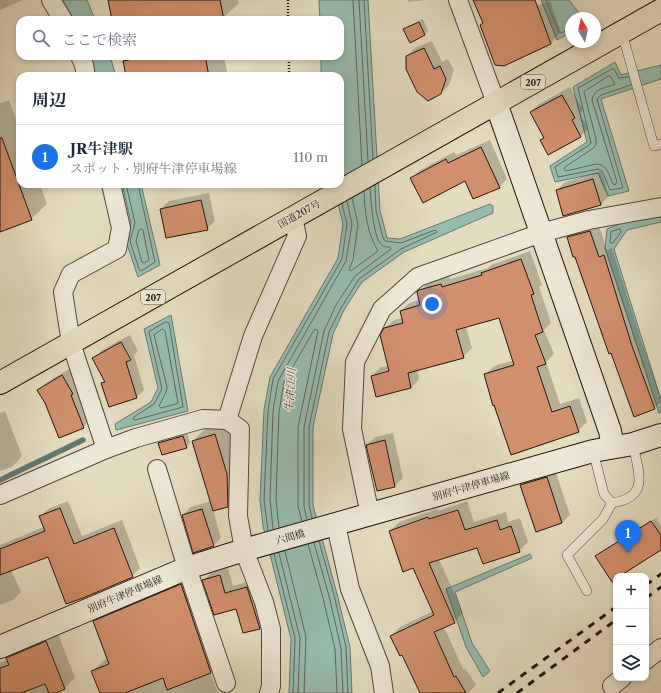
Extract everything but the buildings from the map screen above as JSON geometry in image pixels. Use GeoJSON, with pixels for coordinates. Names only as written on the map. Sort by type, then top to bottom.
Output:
{"type":"FeatureCollection","features":[{"type":"Feature","properties":{"kind":"highway","name":"国道207号"},"geometry":{"type":"LineString","coordinates":[[0,383],[661,10]]}},
{"type":"Feature","properties":{"kind":"main road"},"geometry":{"type":"LineString","coordinates":[[496,103],[610,431],[613,447]]}},
{"type":"Feature","properties":{"kind":"main road","name":"別府牛津停車場線"},"geometry":{"type":"LineString","coordinates":[[332,526],[613,447],[661,435]]}},
{"type":"Feature","properties":{"kind":"main road","name":"六間橋"},"geometry":{"type":"LineString","coordinates":[[248,549],[332,526]]}},
{"type":"Feature","properties":{"kind":"main road","name":"別府牛津停車場線"},"geometry":{"type":"LineString","coordinates":[[0,647],[187,568],[248,549]]}},
{"type":"Feature","properties":{"kind":"street"},"geometry":{"type":"LineString","coordinates":[[51,0],[61,16]]}},
{"type":"Feature","properties":{"kind":"street"},"geometry":{"type":"LineString","coordinates":[[458,0],[496,103]]}},
{"type":"Feature","properties":{"kind":"street"},"geometry":{"type":"LineString","coordinates":[[82,60],[85,72]]}},
{"type":"Feature","properties":{"kind":"street"},"geometry":{"type":"LineString","coordinates":[[106,449],[71,343],[63,292],[71,274],[116,250],[121,228],[112,188]]}},
{"type":"Feature","properties":{"kind":"street"},"geometry":{"type":"LineString","coordinates":[[370,515],[352,429],[355,362],[382,309],[418,277],[541,233],[589,220],[661,207]]}},
{"type":"Feature","properties":{"kind":"street"},"geometry":{"type":"LineString","coordinates":[[226,420],[253,336],[297,236],[299,215]]}},
{"type":"Feature","properties":{"kind":"street"},"geometry":{"type":"LineString","coordinates":[[0,495],[106,449],[136,438],[203,419],[226,420],[240,429],[238,516],[271,629],[271,686],[269,693]]}},
{"type":"Feature","properties":{"kind":"street"},"geometry":{"type":"LineString","coordinates":[[157,469],[187,568],[226,683]]}},
{"type":"Feature","properties":{"kind":"street"},"geometry":{"type":"LineString","coordinates":[[332,526],[350,589],[380,666],[384,693]]}},
{"type":"Feature","properties":{"kind":"lane"},"geometry":{"type":"LineString","coordinates":[[622,32],[654,146],[661,144]]}},
{"type":"Feature","properties":{"kind":"lane"},"geometry":{"type":"LineString","coordinates":[[612,503],[624,501],[636,493],[640,483],[613,447]]}},
{"type":"Feature","properties":{"kind":"lane"},"geometry":{"type":"LineString","coordinates":[[612,503],[604,494],[613,447]]}},
{"type":"Feature","properties":{"kind":"lane"},"geometry":{"type":"LineString","coordinates":[[587,591],[567,554],[603,519],[612,503]]}},
{"type":"Feature","properties":{"kind":"path"},"geometry":{"type":"LineString","coordinates":[[288,0],[288,16]]}},
{"type":"Feature","properties":{"kind":"path"},"geometry":{"type":"LineString","coordinates":[[289,60],[289,72]]}},
{"type":"Feature","properties":{"kind":"water"},"geometry":{"type":"Polygon","coordinates":[[[63,0],[87,0],[93,16],[71,16],[63,0]]]}},
{"type":"Feature","properties":{"kind":"water","name":"牛津江川"},"geometry":{"type":"Polygon","coordinates":[[[319,0],[368,0],[380,210],[387,238],[400,239],[490,204],[493,206],[493,213],[404,252],[362,282],[344,310],[333,334],[313,427],[313,505],[350,647],[352,693],[289,693],[291,639],[263,526],[260,500],[264,410],[270,377],[338,258],[343,224],[334,188],[344,188],[344,72],[321,72],[321,60],[344,60],[344,16],[320,16],[319,0]]]}},
{"type":"Feature","properties":{"kind":"water"},"geometry":{"type":"Polygon","coordinates":[[[541,0],[569,0],[578,12],[565,12],[565,35],[557,40],[541,0]]]}},
{"type":"Feature","properties":{"kind":"water"},"geometry":{"type":"Polygon","coordinates":[[[91,60],[111,60],[115,72],[94,72],[91,60]]]}},
{"type":"Feature","properties":{"kind":"water"},"geometry":{"type":"Polygon","coordinates":[[[615,62],[621,75],[661,65],[661,79],[601,99],[629,191],[608,196],[598,173],[555,182],[550,166],[587,142],[573,87],[615,62]]]}},
{"type":"Feature","properties":{"kind":"water"},"geometry":{"type":"Polygon","coordinates":[[[123,188],[142,188],[160,265],[138,277],[126,241],[131,223],[123,188]]]}},
{"type":"Feature","properties":{"kind":"water"},"geometry":{"type":"Polygon","coordinates":[[[661,215],[661,222],[627,230],[614,249],[661,400],[661,412],[659,413],[605,248],[607,229],[622,223],[661,215]]]}},
{"type":"Feature","properties":{"kind":"water"},"geometry":{"type":"Polygon","coordinates":[[[171,315],[188,411],[116,430],[115,424],[151,402],[158,388],[144,329],[171,315]]]}},
{"type":"Feature","properties":{"kind":"water"},"geometry":{"type":"Polygon","coordinates":[[[530,554],[532,558],[455,592],[472,643],[490,671],[483,677],[466,647],[446,589],[530,554]]]}},
{"type":"Feature","properties":{"kind":"waterway"},"geometry":{"type":"LineString","coordinates":[[0,480],[83,440]]}},
{"type":"Feature","properties":{"kind":"railway"},"geometry":{"type":"LineString","coordinates":[[649,583],[661,574]]}},
{"type":"Feature","properties":{"kind":"railway"},"geometry":{"type":"LineString","coordinates":[[649,596],[661,587]]}},
{"type":"Feature","properties":{"kind":"railway"},"geometry":{"type":"LineString","coordinates":[[498,693],[613,609]]}},
{"type":"Feature","properties":{"kind":"railway"},"geometry":{"type":"LineString","coordinates":[[517,693],[613,622]]}},
{"type":"Feature","properties":{"kind":"place","name":"JR牛津駅"},"geometry":{"type":"Point","coordinates":[628,553]}}]}
